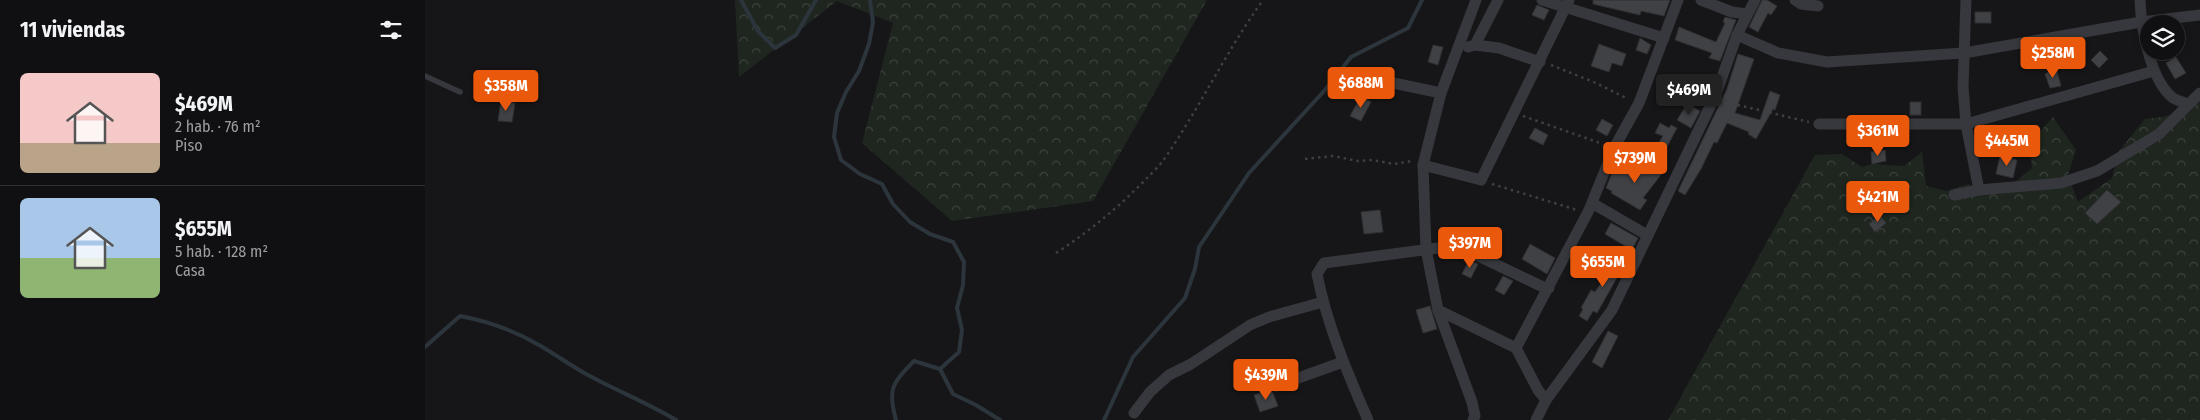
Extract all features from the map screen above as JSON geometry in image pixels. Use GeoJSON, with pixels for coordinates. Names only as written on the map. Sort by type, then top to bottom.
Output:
{"type":"FeatureCollection","features":[{"type":"Feature","properties":{"kind":"street"},"geometry":{"type":"LineString","coordinates":[[1473,420],[1475,416],[1472,402],[1438,310],[1426,249],[1423,165],[1441,93],[1476,0]]}},
{"type":"Feature","properties":{"kind":"street"},"geometry":{"type":"LineString","coordinates":[[1475,45],[1498,0]]}},
{"type":"Feature","properties":{"kind":"street"},"geometry":{"type":"LineString","coordinates":[[1542,0],[1568,3],[1664,38]]}},
{"type":"Feature","properties":{"kind":"street"},"geometry":{"type":"LineString","coordinates":[[1516,348],[1591,206],[1614,148],[1639,103],[1678,0]]}},
{"type":"Feature","properties":{"kind":"street"},"geometry":{"type":"LineString","coordinates":[[1701,0],[1733,12],[1747,14]]}},
{"type":"Feature","properties":{"kind":"street"},"geometry":{"type":"LineString","coordinates":[[1536,420],[1546,400],[1612,310],[1716,94],[1737,35],[1755,0]]}},
{"type":"Feature","properties":{"kind":"street"},"geometry":{"type":"LineString","coordinates":[[1795,0],[1801,4],[1818,6]]}},
{"type":"Feature","properties":{"kind":"street"},"geometry":{"type":"LineString","coordinates":[[1966,0],[1963,87],[1966,124],[1979,190]]}},
{"type":"Feature","properties":{"kind":"street"},"geometry":{"type":"LineString","coordinates":[[2140,0],[2141,15]]}},
{"type":"Feature","properties":{"kind":"street"},"geometry":{"type":"LineString","coordinates":[[1423,165],[1481,180],[1568,3]]}},
{"type":"Feature","properties":{"kind":"street"},"geometry":{"type":"LineString","coordinates":[[2185,17],[2200,15]]}},
{"type":"Feature","properties":{"kind":"street"},"geometry":{"type":"LineString","coordinates":[[1737,35],[1778,53],[1827,62],[1964,53],[2140,22]]}},
{"type":"Feature","properties":{"kind":"street"},"geometry":{"type":"LineString","coordinates":[[1459,48],[1475,45],[1499,48],[1540,62]]}},
{"type":"Feature","properties":{"kind":"street"},"geometry":{"type":"LineString","coordinates":[[2151,60],[2154,71],[2172,98],[2187,104]]}},
{"type":"Feature","properties":{"kind":"street"},"geometry":{"type":"LineString","coordinates":[[1819,124],[1966,124],[2154,71]]}},
{"type":"Feature","properties":{"kind":"street"},"geometry":{"type":"LineString","coordinates":[[1379,80],[1441,93]]}},
{"type":"Feature","properties":{"kind":"street"},"geometry":{"type":"LineString","coordinates":[[1954,195],[1979,190],[2061,183],[2097,171],[2159,134],[2200,93]]}},
{"type":"Feature","properties":{"kind":"street"},"geometry":{"type":"LineString","coordinates":[[1591,206],[1647,235]]}},
{"type":"Feature","properties":{"kind":"street"},"geometry":{"type":"LineString","coordinates":[[1368,420],[1343,362],[1323,302],[1317,274],[1324,262],[1446,247],[1470,252],[1543,287],[1549,288]]}},
{"type":"Feature","properties":{"kind":"street"},"geometry":{"type":"LineString","coordinates":[[1135,412],[1150,392],[1169,375],[1191,364],[1250,325],[1269,316],[1323,302]]}},
{"type":"Feature","properties":{"kind":"street"},"geometry":{"type":"LineString","coordinates":[[1438,310],[1516,348],[1538,390],[1546,400]]}},
{"type":"Feature","properties":{"kind":"street"},"geometry":{"type":"LineString","coordinates":[[1276,386],[1343,362]]}},
{"type":"Feature","properties":{"kind":"lane"},"geometry":{"type":"LineString","coordinates":[[425,76],[460,92]]}},
{"type":"Feature","properties":{"kind":"path"},"geometry":{"type":"LineString","coordinates":[[1056,253],[1091,230],[1127,199],[1164,160],[1221,69],[1244,26],[1263,0]]}},
{"type":"Feature","properties":{"kind":"path"},"geometry":{"type":"LineString","coordinates":[[1540,62],[1596,83],[1639,103]]}},
{"type":"Feature","properties":{"kind":"path"},"geometry":{"type":"LineString","coordinates":[[1716,94],[1738,105],[1819,124]]}},
{"type":"Feature","properties":{"kind":"path"},"geometry":{"type":"LineString","coordinates":[[1514,113],[1614,148]]}},
{"type":"Feature","properties":{"kind":"path"},"geometry":{"type":"LineString","coordinates":[[1305,160],[1333,156],[1358,161],[1373,160],[1394,164],[1409,160],[1423,165]]}},
{"type":"Feature","properties":{"kind":"path"},"geometry":{"type":"LineString","coordinates":[[1481,180],[1575,210],[1591,206]]}},
{"type":"Feature","properties":{"kind":"green space"},"geometry":{"type":"Polygon","coordinates":[[[735,0],[1207,0],[1093,201],[952,221],[862,143],[893,23],[837,1],[739,77],[735,0]]]}},
{"type":"Feature","properties":{"kind":"green space"},"geometry":{"type":"Polygon","coordinates":[[[2200,94],[2200,420],[1668,420],[1815,155],[1842,154],[1862,167],[1872,164],[1904,166],[1922,152],[1926,186],[1946,191],[1969,184],[1986,194],[2002,193],[2032,168],[2030,143],[2053,117],[2076,150],[2068,175],[2078,202],[2112,178],[2119,151],[2145,119],[2175,113],[2187,106],[2200,94]]]}},
{"type":"Feature","properties":{"kind":"building"},"geometry":{"type":"Polygon","coordinates":[[[1593,0],[1670,0],[1664,16],[1641,11],[1640,15],[1593,4],[1593,0]]]}},
{"type":"Feature","properties":{"kind":"building"},"geometry":{"type":"Polygon","coordinates":[[[1762,0],[1767,0],[1777,6],[1771,15],[1768,13],[1758,32],[1749,27],[1762,0]]]}},
{"type":"Feature","properties":{"kind":"building"},"geometry":{"type":"Polygon","coordinates":[[[1537,5],[1549,10],[1544,20],[1532,15],[1537,5]]]}},
{"type":"Feature","properties":{"kind":"building"},"geometry":{"type":"Polygon","coordinates":[[[1975,12],[1991,12],[1991,23],[1975,23],[1975,12]]]}},
{"type":"Feature","properties":{"kind":"building"},"geometry":{"type":"Polygon","coordinates":[[[1725,17],[1736,20],[1720,61],[1709,58],[1712,53],[1675,40],[1679,27],[1716,42],[1725,23],[1723,22],[1725,17]]]}},
{"type":"Feature","properties":{"kind":"building"},"geometry":{"type":"Polygon","coordinates":[[[1640,38],[1651,45],[1647,54],[1636,50],[1640,38]]]}},
{"type":"Feature","properties":{"kind":"building"},"geometry":{"type":"Polygon","coordinates":[[[2069,42],[2071,49],[2057,55],[2039,57],[2036,48],[2069,42]]]}},
{"type":"Feature","properties":{"kind":"building"},"geometry":{"type":"Polygon","coordinates":[[[1599,44],[1626,54],[1622,66],[1612,63],[1609,72],[1591,66],[1599,44]]]}},
{"type":"Feature","properties":{"kind":"building"},"geometry":{"type":"Polygon","coordinates":[[[1433,45],[1443,47],[1438,65],[1428,62],[1433,45]]]}},
{"type":"Feature","properties":{"kind":"building"},"geometry":{"type":"Polygon","coordinates":[[[2100,51],[2108,59],[2099,68],[2091,60],[2100,51]]]}},
{"type":"Feature","properties":{"kind":"building"},"geometry":{"type":"Polygon","coordinates":[[[1738,54],[1754,59],[1735,113],[1760,120],[1770,91],[1780,95],[1775,110],[1773,109],[1756,139],[1748,134],[1749,132],[1727,123],[1717,143],[1714,142],[1701,169],[1685,195],[1678,191],[1727,89],[1738,54]]]}},
{"type":"Feature","properties":{"kind":"building"},"geometry":{"type":"Polygon","coordinates":[[[2171,60],[2178,60],[2186,73],[2175,79],[2166,63],[2171,60]]]}},
{"type":"Feature","properties":{"kind":"building"},"geometry":{"type":"Polygon","coordinates":[[[2056,68],[2061,86],[2050,88],[2045,74],[2056,68]]]}},
{"type":"Feature","properties":{"kind":"building"},"geometry":{"type":"Polygon","coordinates":[[[1700,74],[1713,81],[1709,92],[1695,83],[1700,74]]]}},
{"type":"Feature","properties":{"kind":"building"},"geometry":{"type":"Polygon","coordinates":[[[1361,96],[1371,102],[1361,121],[1350,116],[1361,96]]]}},
{"type":"Feature","properties":{"kind":"building"},"geometry":{"type":"Polygon","coordinates":[[[501,101],[515,103],[512,122],[498,121],[501,101]]]}},
{"type":"Feature","properties":{"kind":"building"},"geometry":{"type":"Polygon","coordinates":[[[1910,102],[1921,102],[1921,115],[1910,115],[1910,102]]]}},
{"type":"Feature","properties":{"kind":"building"},"geometry":{"type":"Polygon","coordinates":[[[1687,104],[1700,111],[1691,128],[1677,120],[1687,104]]]}},
{"type":"Feature","properties":{"kind":"building"},"geometry":{"type":"Polygon","coordinates":[[[1602,119],[1613,125],[1607,136],[1596,130],[1602,119]]]}},
{"type":"Feature","properties":{"kind":"building"},"geometry":{"type":"Polygon","coordinates":[[[1660,123],[1669,128],[1671,125],[1677,128],[1661,158],[1652,153],[1663,136],[1655,133],[1660,123]]]}},
{"type":"Feature","properties":{"kind":"building"},"geometry":{"type":"Polygon","coordinates":[[[1535,128],[1548,135],[1543,145],[1529,138],[1535,128]]]}},
{"type":"Feature","properties":{"kind":"building"},"geometry":{"type":"Polygon","coordinates":[[[1995,131],[1998,144],[1988,146],[1986,132],[1995,131]]]}},
{"type":"Feature","properties":{"kind":"building"},"geometry":{"type":"Polygon","coordinates":[[[1885,150],[1886,161],[1872,164],[1871,152],[1885,150]]]}},
{"type":"Feature","properties":{"kind":"building"},"geometry":{"type":"Polygon","coordinates":[[[2000,156],[2017,160],[2013,178],[1996,174],[2000,156]]]}},
{"type":"Feature","properties":{"kind":"building"},"geometry":{"type":"Polygon","coordinates":[[[1654,160],[1667,167],[1643,198],[1647,200],[1640,210],[1606,188],[1615,166],[1637,179],[1642,172],[1645,174],[1654,160]]]}},
{"type":"Feature","properties":{"kind":"building"},"geometry":{"type":"Polygon","coordinates":[[[2107,190],[2121,202],[2097,224],[2085,213],[2107,190]]]}},
{"type":"Feature","properties":{"kind":"building"},"geometry":{"type":"Polygon","coordinates":[[[1380,210],[1383,232],[1364,234],[1361,212],[1380,210]]]}},
{"type":"Feature","properties":{"kind":"building"},"geometry":{"type":"Polygon","coordinates":[[[1880,215],[1886,223],[1875,232],[1869,224],[1880,215]]]}},
{"type":"Feature","properties":{"kind":"building"},"geometry":{"type":"Polygon","coordinates":[[[1611,223],[1638,238],[1632,250],[1605,234],[1611,223]]]}},
{"type":"Feature","properties":{"kind":"building"},"geometry":{"type":"Polygon","coordinates":[[[1530,244],[1555,258],[1547,274],[1522,259],[1530,244]]]}},
{"type":"Feature","properties":{"kind":"building"},"geometry":{"type":"Polygon","coordinates":[[[1621,250],[1628,254],[1623,267],[1597,313],[1593,311],[1587,321],[1579,316],[1583,309],[1581,308],[1591,290],[1595,292],[1621,250]]]}},
{"type":"Feature","properties":{"kind":"building"},"geometry":{"type":"Polygon","coordinates":[[[1469,260],[1478,264],[1471,278],[1462,274],[1469,260]]]}},
{"type":"Feature","properties":{"kind":"building"},"geometry":{"type":"Polygon","coordinates":[[[1503,276],[1513,281],[1504,295],[1495,290],[1503,276]]]}},
{"type":"Feature","properties":{"kind":"building"},"geometry":{"type":"Polygon","coordinates":[[[1430,306],[1437,329],[1423,333],[1416,310],[1430,306]]]}},
{"type":"Feature","properties":{"kind":"building"},"geometry":{"type":"Polygon","coordinates":[[[1608,331],[1618,336],[1602,368],[1592,362],[1608,331]]]}},
{"type":"Feature","properties":{"kind":"building"},"geometry":{"type":"Polygon","coordinates":[[[1270,390],[1278,406],[1260,412],[1254,395],[1270,390]]]}},
{"type":"Feature","properties":{"kind":"waterway"},"geometry":{"type":"LineString","coordinates":[[741,0],[758,31],[775,48],[796,35],[816,0]]}},
{"type":"Feature","properties":{"kind":"waterway"},"geometry":{"type":"LineString","coordinates":[[870,0],[873,22],[869,44],[859,71],[846,92],[837,113],[834,137],[841,160],[860,174],[882,184],[893,204],[910,222],[930,234],[953,242],[964,262],[963,285],[957,308],[962,330],[959,352],[940,369]]}},
{"type":"Feature","properties":{"kind":"waterway"},"geometry":{"type":"LineString","coordinates":[[1104,420],[1133,357],[1185,298],[1195,269],[1199,247],[1249,173],[1325,90],[1351,57],[1408,28],[1422,0]]}},
{"type":"Feature","properties":{"kind":"waterway"},"geometry":{"type":"LineString","coordinates":[[425,347],[460,316],[501,327],[530,340],[575,368],[676,420]]}},
{"type":"Feature","properties":{"kind":"waterway"},"geometry":{"type":"LineString","coordinates":[[896,420],[892,393],[901,375],[914,361],[940,369],[953,394],[976,405],[1000,420]]}}]}
